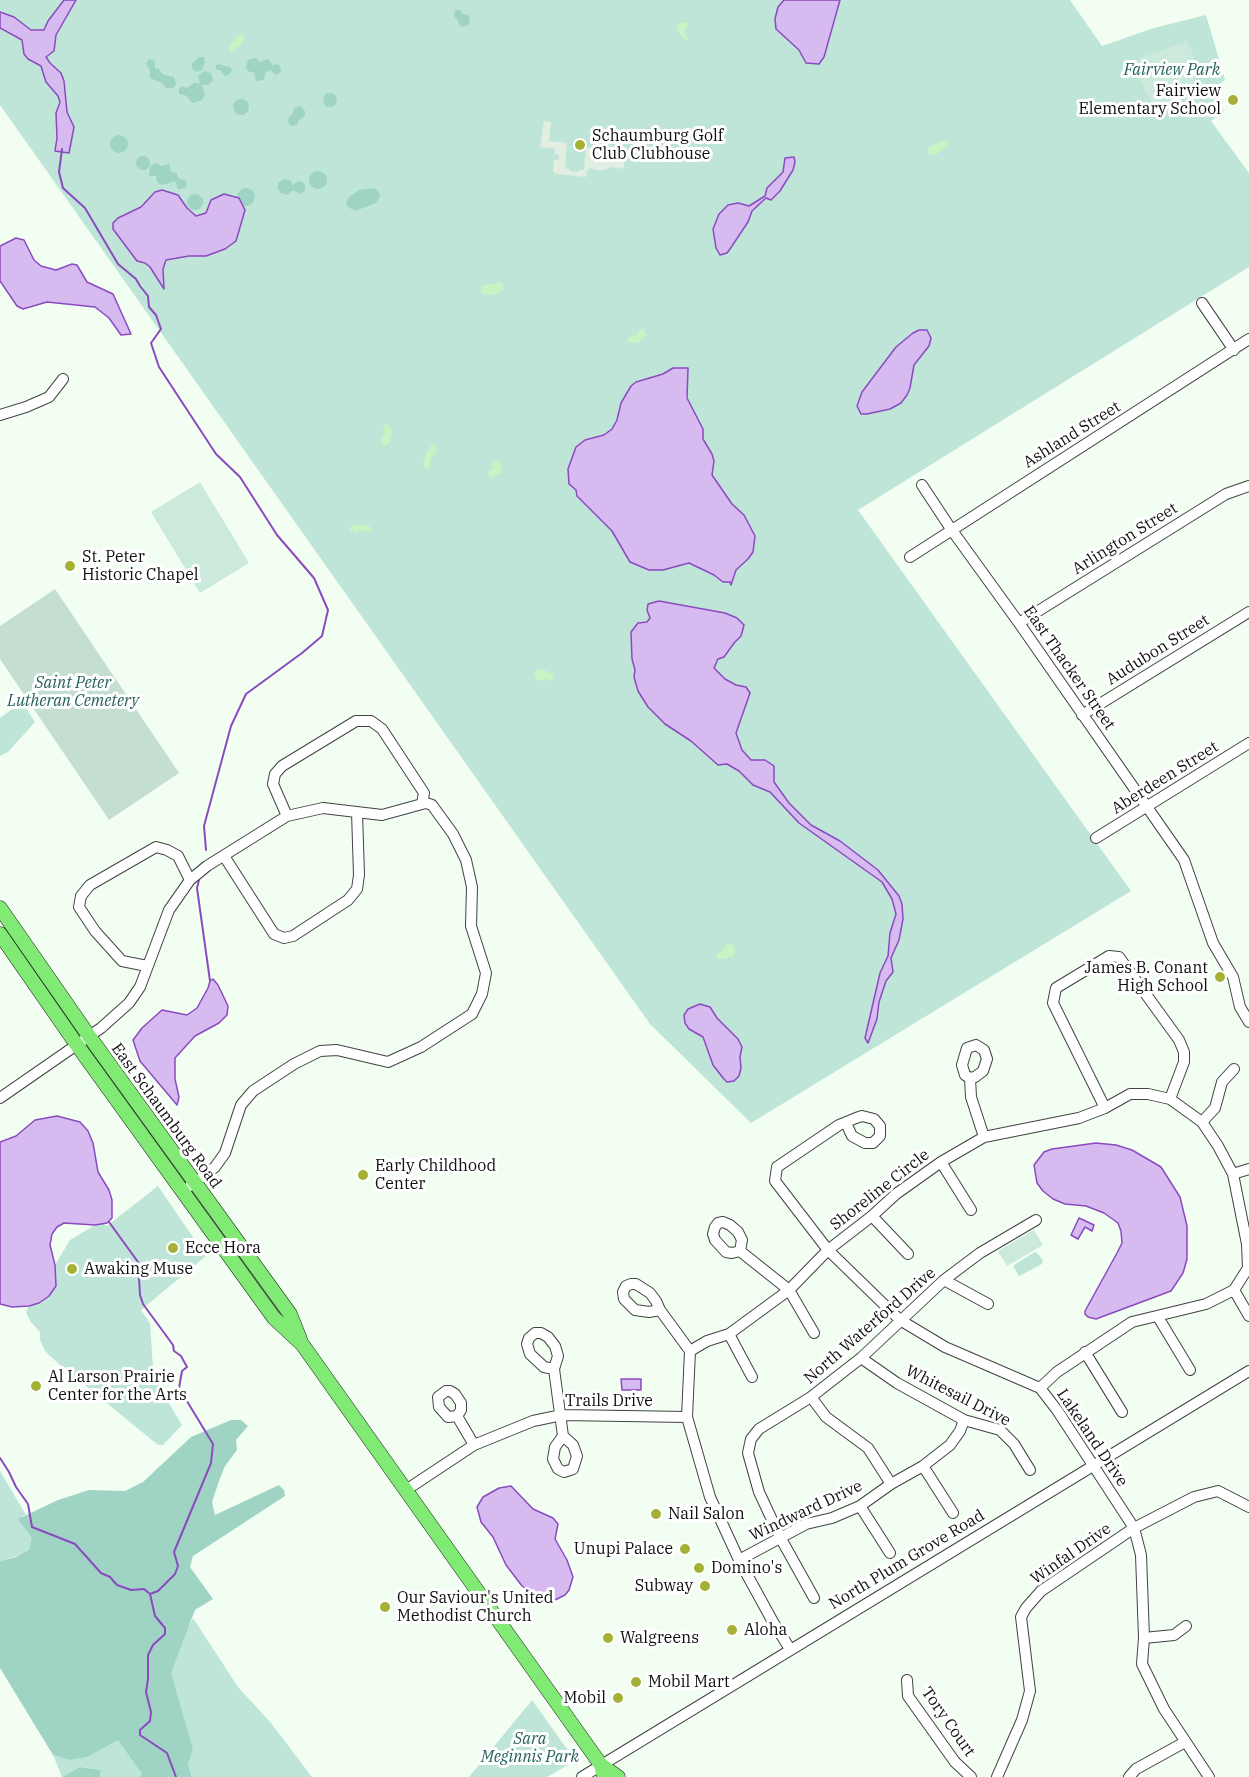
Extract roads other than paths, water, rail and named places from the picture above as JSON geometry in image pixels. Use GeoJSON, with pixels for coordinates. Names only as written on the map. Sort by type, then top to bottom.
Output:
{"type":"FeatureCollection","features":[{"type":"Feature","properties":{"kind":"main road","name":"East Schaumburg Road"},"geometry":{"type":"LineString","coordinates":[[0,908],[194,1183],[290,1314],[302,1344]]}},
{"type":"Feature","properties":{"kind":"main road","name":"East Schaumburg Road"},"geometry":{"type":"LineString","coordinates":[[0,934],[274,1318],[302,1344],[603,1771],[618,1777]]}},
{"type":"Feature","properties":{"kind":"street"},"geometry":{"type":"LineString","coordinates":[[1202,303],[1234,350]]}},
{"type":"Feature","properties":{"kind":"street","name":"Ashland Street"},"geometry":{"type":"LineString","coordinates":[[910,557],[1249,339]]}},
{"type":"Feature","properties":{"kind":"street"},"geometry":{"type":"LineString","coordinates":[[0,415],[49,397],[63,379]]}},
{"type":"Feature","properties":{"kind":"street","name":"East Thacker Street"},"geometry":{"type":"LineString","coordinates":[[922,485],[951,530],[1019,622],[1184,860],[1213,943],[1233,977],[1240,1007],[1249,1022]]}},
{"type":"Feature","properties":{"kind":"street","name":"Arlington Street"},"geometry":{"type":"LineString","coordinates":[[1019,622],[1226,494],[1249,486]]}},
{"type":"Feature","properties":{"kind":"street","name":"Audubon Street"},"geometry":{"type":"LineString","coordinates":[[1082,715],[1249,612]]}},
{"type":"Feature","properties":{"kind":"street"},"geometry":{"type":"LineString","coordinates":[[287,816],[273,784],[275,774],[282,766],[356,721],[371,721],[382,729],[424,793],[422,803]]}},
{"type":"Feature","properties":{"kind":"street","name":"Aberdeen Street"},"geometry":{"type":"LineString","coordinates":[[1096,838],[1249,743]]}},
{"type":"Feature","properties":{"kind":"street"},"geometry":{"type":"LineString","coordinates":[[0,1098],[77,1045],[129,1003],[140,987],[169,910],[190,880],[207,866],[287,816],[323,807],[382,814],[422,803],[432,805],[453,834],[465,860],[472,887],[471,926],[486,973],[482,994],[472,1014],[414,1051],[388,1062],[337,1050],[320,1051],[294,1064],[253,1091],[241,1105],[225,1153],[215,1167],[183,1191]]}},
{"type":"Feature","properties":{"kind":"street"},"geometry":{"type":"LineString","coordinates":[[224,856],[274,934],[284,938],[293,936],[348,900],[357,889],[359,875],[357,812]]}},
{"type":"Feature","properties":{"kind":"street"},"geometry":{"type":"LineString","coordinates":[[147,966],[122,961],[95,931],[79,906],[81,896],[90,885],[156,847],[178,856],[190,880]]}},
{"type":"Feature","properties":{"kind":"street"},"geometry":{"type":"LineString","coordinates":[[1105,1108],[1053,1003],[1056,987],[1109,956],[1119,957],[1179,1040],[1184,1052],[1184,1062],[1170,1099]]}},
{"type":"Feature","properties":{"kind":"street"},"geometry":{"type":"LineString","coordinates":[[1202,1122],[1215,1108],[1222,1082],[1234,1069]]}},
{"type":"Feature","properties":{"kind":"street"},"geometry":{"type":"LineString","coordinates":[[970,1078],[971,1097],[984,1137]]}},
{"type":"Feature","properties":{"kind":"street","name":"Shoreline Circle"},"geometry":{"type":"LineString","coordinates":[[690,1351],[707,1341],[729,1334],[789,1290],[828,1250],[896,1194],[942,1162],[984,1137],[1079,1118],[1105,1108],[1130,1094],[1148,1094],[1170,1099],[1202,1122],[1233,1174],[1248,1243],[1248,1268],[1234,1290]]}},
{"type":"Feature","properties":{"kind":"street","name":"Lakeland Drive"},"geometry":{"type":"LineString","coordinates":[[846,1124],[839,1125],[777,1167],[775,1181],[828,1250],[900,1320],[945,1347],[1040,1389],[1057,1410],[1134,1528],[1141,1555],[1144,1638],[1142,1664],[1164,1709],[1209,1777]]}},
{"type":"Feature","properties":{"kind":"street"},"geometry":{"type":"LineString","coordinates":[[942,1162],[971,1210]]}},
{"type":"Feature","properties":{"kind":"street"},"geometry":{"type":"LineString","coordinates":[[1233,1174],[1249,1169]]}},
{"type":"Feature","properties":{"kind":"street"},"geometry":{"type":"LineString","coordinates":[[872,1216],[908,1254]]}},
{"type":"Feature","properties":{"kind":"street","name":"North Waterford Drive"},"geometry":{"type":"LineString","coordinates":[[814,1598],[780,1537],[759,1492],[748,1453],[751,1440],[759,1429],[811,1397],[861,1358],[944,1280],[980,1253],[1036,1220]]}},
{"type":"Feature","properties":{"kind":"street"},"geometry":{"type":"LineString","coordinates":[[741,1251],[789,1290],[814,1333]]}},
{"type":"Feature","properties":{"kind":"street"},"geometry":{"type":"LineString","coordinates":[[944,1280],[988,1304]]}},
{"type":"Feature","properties":{"kind":"street"},"geometry":{"type":"LineString","coordinates":[[1040,1389],[1057,1371],[1132,1322],[1206,1304],[1234,1290],[1249,1316]]}},
{"type":"Feature","properties":{"kind":"street"},"geometry":{"type":"LineString","coordinates":[[660,1310],[690,1351],[687,1417],[710,1497],[739,1560],[790,1649]]}},
{"type":"Feature","properties":{"kind":"street"},"geometry":{"type":"LineString","coordinates":[[1158,1317],[1190,1370]]}},
{"type":"Feature","properties":{"kind":"street"},"geometry":{"type":"LineString","coordinates":[[729,1334],[752,1377]]}},
{"type":"Feature","properties":{"kind":"street"},"geometry":{"type":"LineString","coordinates":[[1085,1352],[1122,1412]]}},
{"type":"Feature","properties":{"kind":"street","name":"Whitesail Drive"},"geometry":{"type":"LineString","coordinates":[[861,1358],[897,1383],[964,1420],[1000,1430],[1014,1444],[1030,1470]]}},
{"type":"Feature","properties":{"kind":"street"},"geometry":{"type":"LineString","coordinates":[[554,1369],[563,1436]]}},
{"type":"Feature","properties":{"kind":"street","name":"North Plum Grove Road"},"geometry":{"type":"LineString","coordinates":[[582,1777],[603,1771],[790,1649],[1249,1371]]}},
{"type":"Feature","properties":{"kind":"street"},"geometry":{"type":"LineString","coordinates":[[811,1397],[826,1417],[868,1448],[891,1484]]}},
{"type":"Feature","properties":{"kind":"street"},"geometry":{"type":"LineString","coordinates":[[457,1416],[474,1445]]}},
{"type":"Feature","properties":{"kind":"street","name":"Trails Drive"},"geometry":{"type":"LineString","coordinates":[[406,1490],[474,1445],[533,1421],[562,1416],[687,1417]]}},
{"type":"Feature","properties":{"kind":"street","name":"Windward Drive"},"geometry":{"type":"LineString","coordinates":[[739,1560],[806,1524],[831,1518],[860,1506],[891,1484],[923,1466],[950,1444],[960,1431],[964,1420]]}},
{"type":"Feature","properties":{"kind":"street"},"geometry":{"type":"LineString","coordinates":[[923,1466],[953,1513]]}},
{"type":"Feature","properties":{"kind":"street","name":"Winfal Drive"},"geometry":{"type":"LineString","coordinates":[[997,1777],[1022,1720],[1030,1691],[1021,1617],[1041,1591],[1134,1528],[1194,1497],[1218,1491],[1249,1507]]}},
{"type":"Feature","properties":{"kind":"street"},"geometry":{"type":"LineString","coordinates":[[860,1506],[890,1553]]}},
{"type":"Feature","properties":{"kind":"street"},"geometry":{"type":"LineString","coordinates":[[1144,1638],[1174,1635],[1186,1626]]}},
{"type":"Feature","properties":{"kind":"street","name":"Tory Court"},"geometry":{"type":"LineString","coordinates":[[908,1680],[908,1696],[955,1762],[971,1777]]}},
{"type":"Feature","properties":{"kind":"street"},"geometry":{"type":"LineString","coordinates":[[1129,1777],[1136,1769],[1185,1742]]}},
{"type":"Feature","properties":{"kind":"waterway"},"geometry":{"type":"LineString","coordinates":[[62,149],[59,172],[63,188],[85,208],[118,264],[136,279],[148,296],[149,307],[156,315],[161,329],[151,343],[159,367],[216,454],[240,477],[277,535],[314,578],[328,610],[322,636],[246,694],[231,726],[204,826],[206,850]]}},
{"type":"Feature","properties":{"kind":"waterway"},"geometry":{"type":"LineString","coordinates":[[199,880],[197,888],[210,981]]}},
{"type":"Feature","properties":{"kind":"waterway"},"geometry":{"type":"LineString","coordinates":[[109,1222],[138,1262],[140,1295],[143,1304],[187,1367],[182,1371],[179,1388],[213,1444],[211,1463],[174,1552],[178,1566],[175,1574],[158,1591],[150,1594]]}},
{"type":"Feature","properties":{"kind":"waterway"},"geometry":{"type":"LineString","coordinates":[[0,1458],[28,1504],[32,1527],[75,1544],[101,1573],[110,1577],[117,1585],[131,1590],[144,1589],[150,1594],[155,1616],[165,1628],[165,1634],[153,1645],[148,1655],[146,1692],[151,1712],[150,1721],[140,1730],[140,1735],[167,1753],[176,1777]]}},
{"type":"Feature","properties":{"kind":"place","name":"Fairview Elementary School"},"geometry":{"type":"Point","coordinates":[1233,100]}},
{"type":"Feature","properties":{"kind":"place","name":"Schaumburg Golf Club Clubhouse"},"geometry":{"type":"Point","coordinates":[580,145]}},
{"type":"Feature","properties":{"kind":"place","name":"St. Peter Historic Chapel"},"geometry":{"type":"Point","coordinates":[70,566]}},
{"type":"Feature","properties":{"kind":"place","name":"James B. Conant High School"},"geometry":{"type":"Point","coordinates":[1220,977]}},
{"type":"Feature","properties":{"kind":"place","name":"Early Childhood Center"},"geometry":{"type":"Point","coordinates":[363,1175]}},
{"type":"Feature","properties":{"kind":"place","name":"Ecce Hora"},"geometry":{"type":"Point","coordinates":[173,1248]}},
{"type":"Feature","properties":{"kind":"place","name":"Awaking Muse"},"geometry":{"type":"Point","coordinates":[72,1269]}},
{"type":"Feature","properties":{"kind":"place","name":"Al Larson Prairie Center for the Arts"},"geometry":{"type":"Point","coordinates":[36,1386]}},
{"type":"Feature","properties":{"kind":"place","name":"Nail Salon"},"geometry":{"type":"Point","coordinates":[656,1514]}},
{"type":"Feature","properties":{"kind":"place","name":"Unupi Palace"},"geometry":{"type":"Point","coordinates":[685,1549]}},
{"type":"Feature","properties":{"kind":"place","name":"Domino's"},"geometry":{"type":"Point","coordinates":[699,1568]}},
{"type":"Feature","properties":{"kind":"place","name":"Subway"},"geometry":{"type":"Point","coordinates":[705,1586]}},
{"type":"Feature","properties":{"kind":"place","name":"Our Saviour's United Methodist Church"},"geometry":{"type":"Point","coordinates":[385,1607]}},
{"type":"Feature","properties":{"kind":"place","name":"Aloha"},"geometry":{"type":"Point","coordinates":[732,1630]}},
{"type":"Feature","properties":{"kind":"place","name":"Walgreens"},"geometry":{"type":"Point","coordinates":[608,1638]}},
{"type":"Feature","properties":{"kind":"place","name":"Mobil Mart"},"geometry":{"type":"Point","coordinates":[636,1682]}},
{"type":"Feature","properties":{"kind":"place","name":"Mobil"},"geometry":{"type":"Point","coordinates":[618,1698]}},
{"type":"Feature","properties":{"kind":"park label","name":"Fairview Park"},"geometry":{"type":"Point","coordinates":[1172,70]}},
{"type":"Feature","properties":{"kind":"park label","name":"Saint Peter Lutheran Cemetery"},"geometry":{"type":"Point","coordinates":[73,692]}},
{"type":"Feature","properties":{"kind":"park label","name":"Sara Meginnis Park"},"geometry":{"type":"Point","coordinates":[530,1748]}}]}
